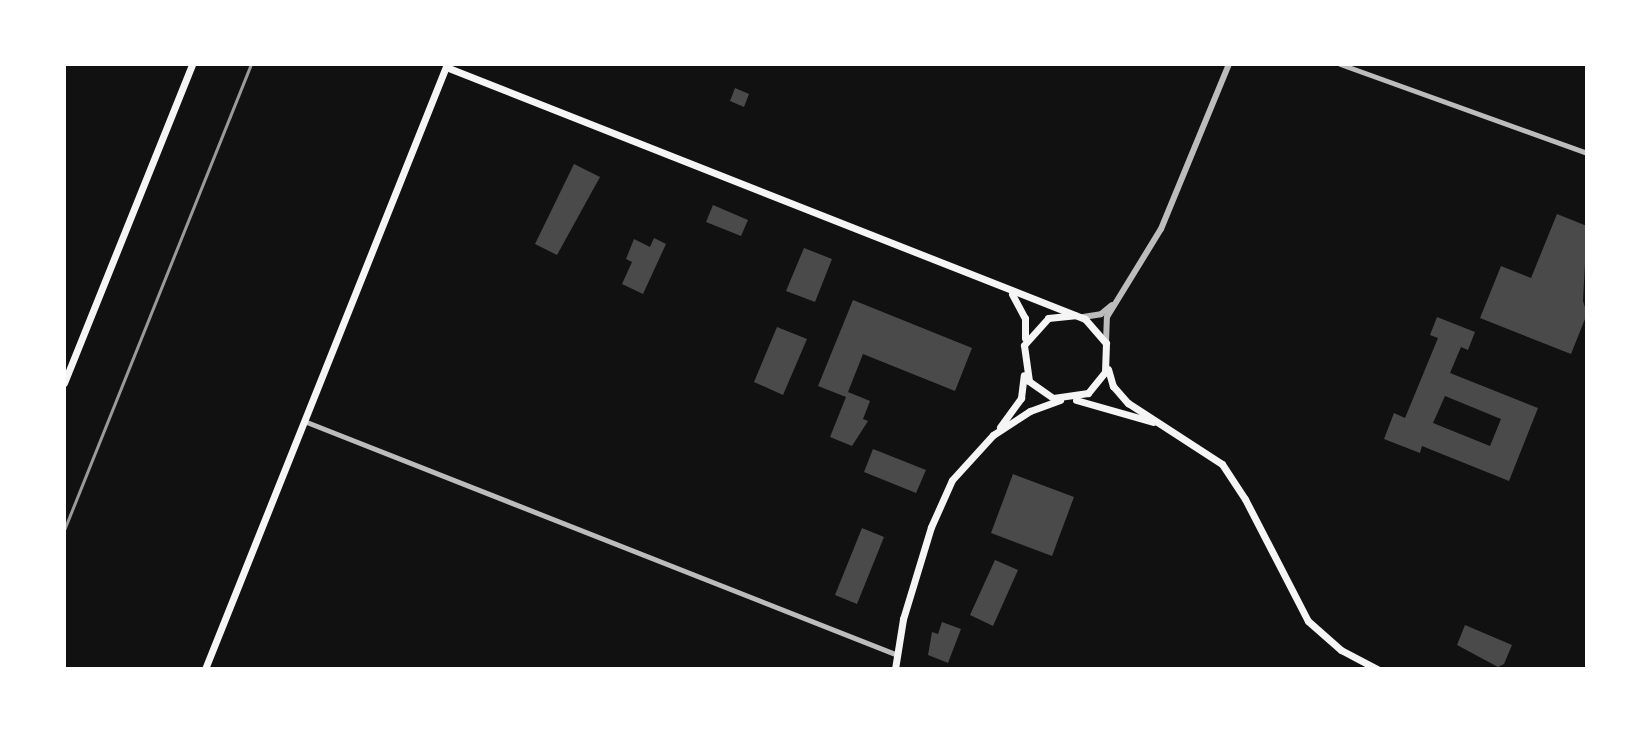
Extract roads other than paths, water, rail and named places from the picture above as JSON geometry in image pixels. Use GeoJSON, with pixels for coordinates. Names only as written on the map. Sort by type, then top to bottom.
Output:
{"type":"FeatureCollection","features":[{"type":"Feature","properties":{"kind":"main road"},"geometry":{"type":"LineString","coordinates":[[64,383],[192,64]]}},
{"type":"Feature","properties":{"kind":"main road"},"geometry":{"type":"LineString","coordinates":[[205,669],[446,65],[1094,325],[1106,343],[1108,363],[1119,393],[1165,426],[1205,449],[1235,481],[1308,621],[1341,650],[1377,669]]}},
{"type":"Feature","properties":{"kind":"main road"},"geometry":{"type":"LineString","coordinates":[[895,669],[895,654],[945,493],[1021,398],[1025,318],[1011,292]]}},
{"type":"Feature","properties":{"kind":"main road"},"geometry":{"type":"LineString","coordinates":[[1024,345],[1033,329],[1048,318],[1075,315]]}},
{"type":"Feature","properties":{"kind":"main road"},"geometry":{"type":"LineString","coordinates":[[1023,362],[1036,388],[1066,400],[1165,426]]}},
{"type":"Feature","properties":{"kind":"main road"},"geometry":{"type":"LineString","coordinates":[[993,435],[1030,411],[1095,387],[1108,363]]}},
{"type":"Feature","properties":{"kind":"street"},"geometry":{"type":"LineString","coordinates":[[1106,343],[1105,324],[1161,229],[1229,64]]}},
{"type":"Feature","properties":{"kind":"street"},"geometry":{"type":"LineString","coordinates":[[1340,64],[1587,153]]}},
{"type":"Feature","properties":{"kind":"street"},"geometry":{"type":"LineString","coordinates":[[1075,315],[1094,317],[1119,296]]}},
{"type":"Feature","properties":{"kind":"street"},"geometry":{"type":"LineString","coordinates":[[304,421],[895,654]]}},
{"type":"Feature","properties":{"kind":"railway"},"geometry":{"type":"LineString","coordinates":[[64,530],[251,64]]}}]}
